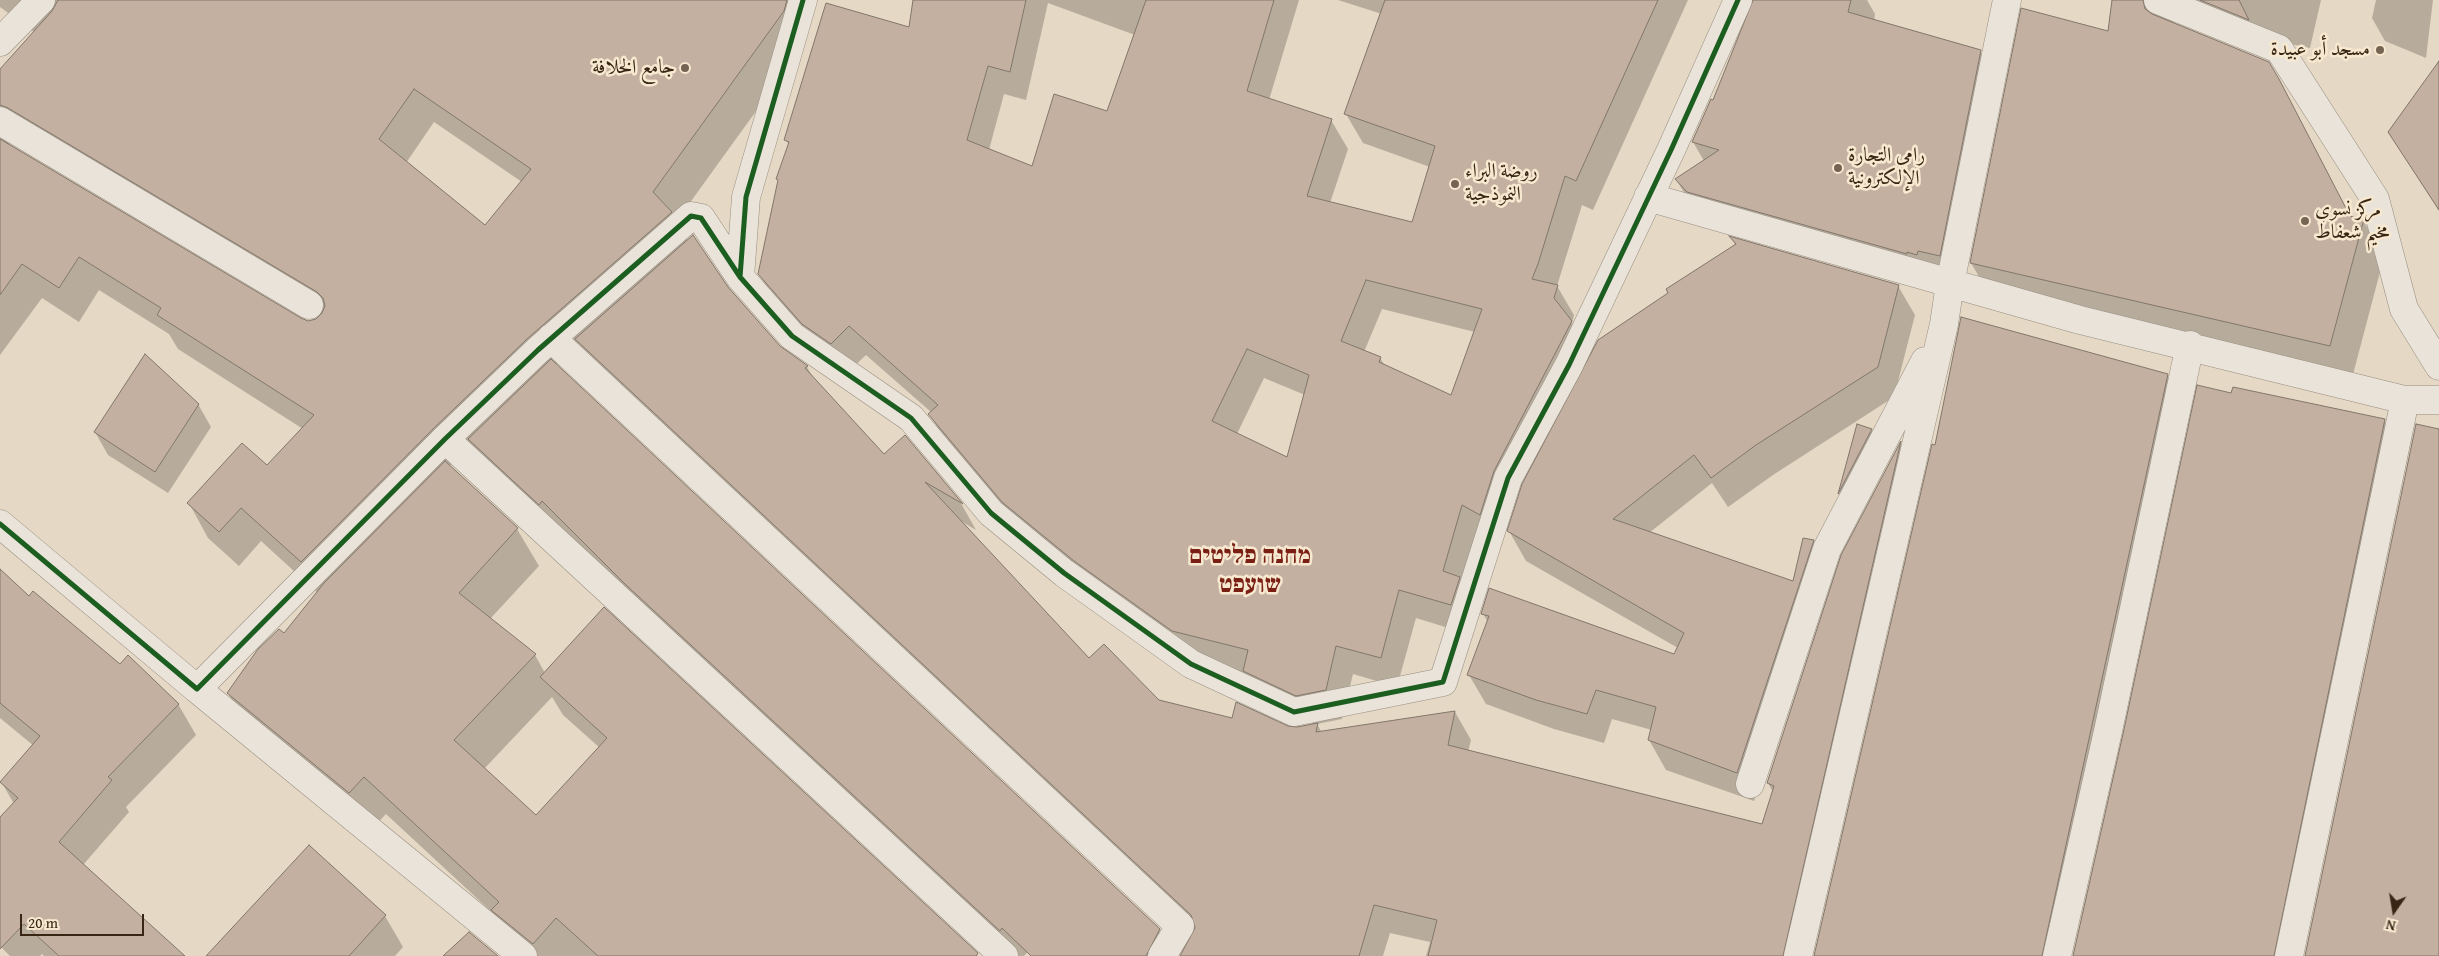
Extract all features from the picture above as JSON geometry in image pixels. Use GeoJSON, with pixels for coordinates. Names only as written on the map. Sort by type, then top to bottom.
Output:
{"type":"FeatureCollection","features":[{"type":"Feature","properties":{"kind":"street"},"geometry":{"type":"LineString","coordinates":[[0,42],[42,0]]}},
{"type":"Feature","properties":{"kind":"street"},"geometry":{"type":"LineString","coordinates":[[740,277],[746,197],[803,0]]}},
{"type":"Feature","properties":{"kind":"street"},"geometry":{"type":"LineString","coordinates":[[197,689],[445,439],[551,338],[691,216],[701,218],[740,277],[792,336],[912,418],[991,513],[1064,573],[1191,664],[1294,712],[1444,682],[1508,478],[1569,365],[1738,0]]}},
{"type":"Feature","properties":{"kind":"street"},"geometry":{"type":"LineString","coordinates":[[1798,956],[1944,324],[1950,284],[2007,0]]}},
{"type":"Feature","properties":{"kind":"street"},"geometry":{"type":"LineString","coordinates":[[2158,0],[2280,49],[2375,199],[2404,309],[2439,366]]}},
{"type":"Feature","properties":{"kind":"street"},"geometry":{"type":"LineString","coordinates":[[0,121],[309,305]]}},
{"type":"Feature","properties":{"kind":"street"},"geometry":{"type":"LineString","coordinates":[[1648,197],[2080,320],[2190,345],[2405,400],[2439,400]]}},
{"type":"Feature","properties":{"kind":"street"},"geometry":{"type":"LineString","coordinates":[[1750,784],[1827,549],[1944,324]]}},
{"type":"Feature","properties":{"kind":"street"},"geometry":{"type":"LineString","coordinates":[[551,338],[1180,926],[1162,956]]}},
{"type":"Feature","properties":{"kind":"street"},"geometry":{"type":"LineString","coordinates":[[2057,956],[2108,731],[2190,345]]}},
{"type":"Feature","properties":{"kind":"street"},"geometry":{"type":"LineString","coordinates":[[2289,956],[2405,400]]}},
{"type":"Feature","properties":{"kind":"street"},"geometry":{"type":"LineString","coordinates":[[445,439],[1004,956]]}},
{"type":"Feature","properties":{"kind":"street"},"geometry":{"type":"LineString","coordinates":[[0,524],[197,689],[523,956]]}},
{"type":"Feature","properties":{"kind":"building"},"geometry":{"type":"Polygon","coordinates":[[[58,0],[787,0],[784,11],[653,192],[672,212],[527,339],[434,428],[301,562],[241,508],[219,532],[187,503],[242,443],[267,465],[314,415],[157,315],[161,308],[79,257],[59,288],[22,264],[0,295],[0,139],[301,318],[308,321],[316,319],[322,313],[325,306],[323,298],[317,292],[0,105],[0,69],[52,11],[58,0]],[[414,89],[379,139],[485,225],[531,169],[414,89]]]}},
{"type":"Feature","properties":{"kind":"building"},"geometry":{"type":"Polygon","coordinates":[[[913,0],[1026,0],[1010,72],[988,66],[967,140],[1032,166],[1054,94],[1107,111],[1146,0],[1274,0],[1247,91],[1332,119],[1307,196],[1412,222],[1435,146],[1344,114],[1385,0],[1658,0],[1576,181],[1565,176],[1532,279],[1558,285],[1554,298],[1572,321],[1494,471],[1480,515],[1462,505],[1443,571],[1460,577],[1451,605],[1399,590],[1381,658],[1336,646],[1326,690],[1296,696],[1243,671],[1248,650],[1172,631],[1074,561],[1002,502],[928,414],[938,405],[849,326],[831,344],[802,324],[758,274],[778,180],[776,179],[789,142],[784,140],[826,3],[909,27],[913,0]],[[1366,280],[1341,341],[1381,357],[1379,362],[1451,395],[1482,309],[1366,280]],[[1247,349],[1212,421],[1287,457],[1309,375],[1247,349]]]}},
{"type":"Feature","properties":{"kind":"building"},"geometry":{"type":"Polygon","coordinates":[[[1753,0],[1851,0],[1848,12],[1981,50],[1940,256],[1918,251],[1917,255],[1907,252],[1907,254],[1687,192],[1675,179],[1719,150],[1692,142],[1711,99],[1713,100],[1753,0]]]}},
{"type":"Feature","properties":{"kind":"building"},"geometry":{"type":"Polygon","coordinates":[[[2112,0],[2143,0],[2145,9],[2152,14],[2269,62],[2350,216],[2364,219],[2330,346],[1970,263],[2021,8],[2108,31],[2112,0]]]}},
{"type":"Feature","properties":{"kind":"building"},"geometry":{"type":"Polygon","coordinates":[[[2200,0],[2239,0],[2249,20],[2200,0]]]}},
{"type":"Feature","properties":{"kind":"building"},"geometry":{"type":"Polygon","coordinates":[[[2439,61],[2439,210],[2388,132],[2439,61]]]}},
{"type":"Feature","properties":{"kind":"building"},"geometry":{"type":"Polygon","coordinates":[[[693,235],[728,287],[780,346],[808,366],[805,368],[884,454],[905,435],[963,504],[925,482],[1089,658],[1104,644],[1159,700],[1232,718],[1236,702],[1288,726],[1297,727],[1318,723],[1316,732],[1455,711],[1448,745],[1762,824],[1774,786],[1767,783],[1841,555],[1901,441],[1783,956],[1428,956],[1437,920],[1374,905],[1359,956],[1180,956],[1195,928],[1191,915],[575,339],[693,235]]]}},
{"type":"Feature","properties":{"kind":"building"},"geometry":{"type":"Polygon","coordinates":[[[1729,236],[1899,285],[1878,367],[1756,445],[1711,478],[1694,455],[1613,519],[1793,581],[1803,538],[1814,540],[1737,773],[1648,740],[1656,707],[1596,690],[1587,714],[1536,700],[1467,675],[1489,616],[1481,614],[1489,588],[1674,654],[1684,633],[1507,531],[1522,484],[1598,340],[1668,293],[1666,289],[1736,244],[1729,236]]]}},
{"type":"Feature","properties":{"kind":"building"},"geometry":{"type":"Polygon","coordinates":[[[1961,317],[2168,374],[2042,956],[1814,956],[1932,444],[1935,445],[1961,317]]]}},
{"type":"Feature","properties":{"kind":"building"},"geometry":{"type":"Polygon","coordinates":[[[145,354],[199,404],[155,472],[94,432],[145,354]]]}},
{"type":"Feature","properties":{"kind":"building"},"geometry":{"type":"Polygon","coordinates":[[[551,359],[1160,929],[1146,956],[1031,956],[1002,928],[1000,931],[625,584],[542,501],[539,505],[468,439],[551,359]]]}},
{"type":"Feature","properties":{"kind":"building"},"geometry":{"type":"Polygon","coordinates":[[[2197,385],[2231,393],[2233,387],[2385,419],[2274,956],[2073,956],[2123,734],[2197,385]]]}},
{"type":"Feature","properties":{"kind":"building"},"geometry":{"type":"Polygon","coordinates":[[[1857,424],[1872,429],[1838,494],[1857,424]]]}},
{"type":"Feature","properties":{"kind":"building"},"geometry":{"type":"Polygon","coordinates":[[[2416,424],[2439,429],[2439,956],[2305,956],[2416,424]]]}},
{"type":"Feature","properties":{"kind":"building"},"geometry":{"type":"Polygon","coordinates":[[[445,461],[518,528],[459,593],[536,654],[454,740],[536,815],[607,738],[540,677],[604,607],[978,953],[976,956],[598,956],[556,918],[533,944],[491,910],[499,902],[364,777],[349,793],[227,693],[258,649],[279,629],[284,633],[324,583],[445,461]]]}},
{"type":"Feature","properties":{"kind":"building"},"geometry":{"type":"Polygon","coordinates":[[[0,569],[29,596],[33,591],[120,664],[128,655],[179,704],[108,777],[112,780],[59,842],[185,956],[59,956],[24,924],[0,949],[0,817],[18,798],[0,782],[40,736],[0,703],[0,569]]]}},
{"type":"Feature","properties":{"kind":"building"},"geometry":{"type":"Polygon","coordinates":[[[309,845],[386,915],[349,956],[206,956],[309,845]]]}},
{"type":"Feature","properties":{"kind":"building"},"geometry":{"type":"Polygon","coordinates":[[[469,932],[498,956],[443,956],[469,932]]]}},
{"type":"Feature","properties":{"kind":"cycle path"},"geometry":{"type":"LineString","coordinates":[[803,0],[746,197],[740,277],[792,336],[911,418],[991,513],[1064,573],[1191,664],[1294,712],[1443,682],[1508,478],[1569,365],[1671,150],[1738,0]]}},
{"type":"Feature","properties":{"kind":"cycle path"},"geometry":{"type":"LineString","coordinates":[[0,524],[197,689],[445,439],[538,350],[691,216],[701,218],[740,277]]}},
{"type":"Feature","properties":{"kind":"place","name":"مسجد أبو عبيدة"},"geometry":{"type":"Point","coordinates":[2380,50]}},
{"type":"Feature","properties":{"kind":"place","name":"جامع الخلافة"},"geometry":{"type":"Point","coordinates":[685,68]}},
{"type":"Feature","properties":{"kind":"place","name":"رامي التجارة الإلكترونية"},"geometry":{"type":"Point","coordinates":[1838,168]}},
{"type":"Feature","properties":{"kind":"place","name":"روضة البراء النموذجية"},"geometry":{"type":"Point","coordinates":[1455,184]}},
{"type":"Feature","properties":{"kind":"place","name":"مركز نسوي مخيم شعفاط"},"geometry":{"type":"Point","coordinates":[2305,221]}},
{"type":"Feature","properties":{"kind":"district","name":"מחנה פליטים שועפט"},"geometry":{"type":"Point","coordinates":[1250,572]}}]}
